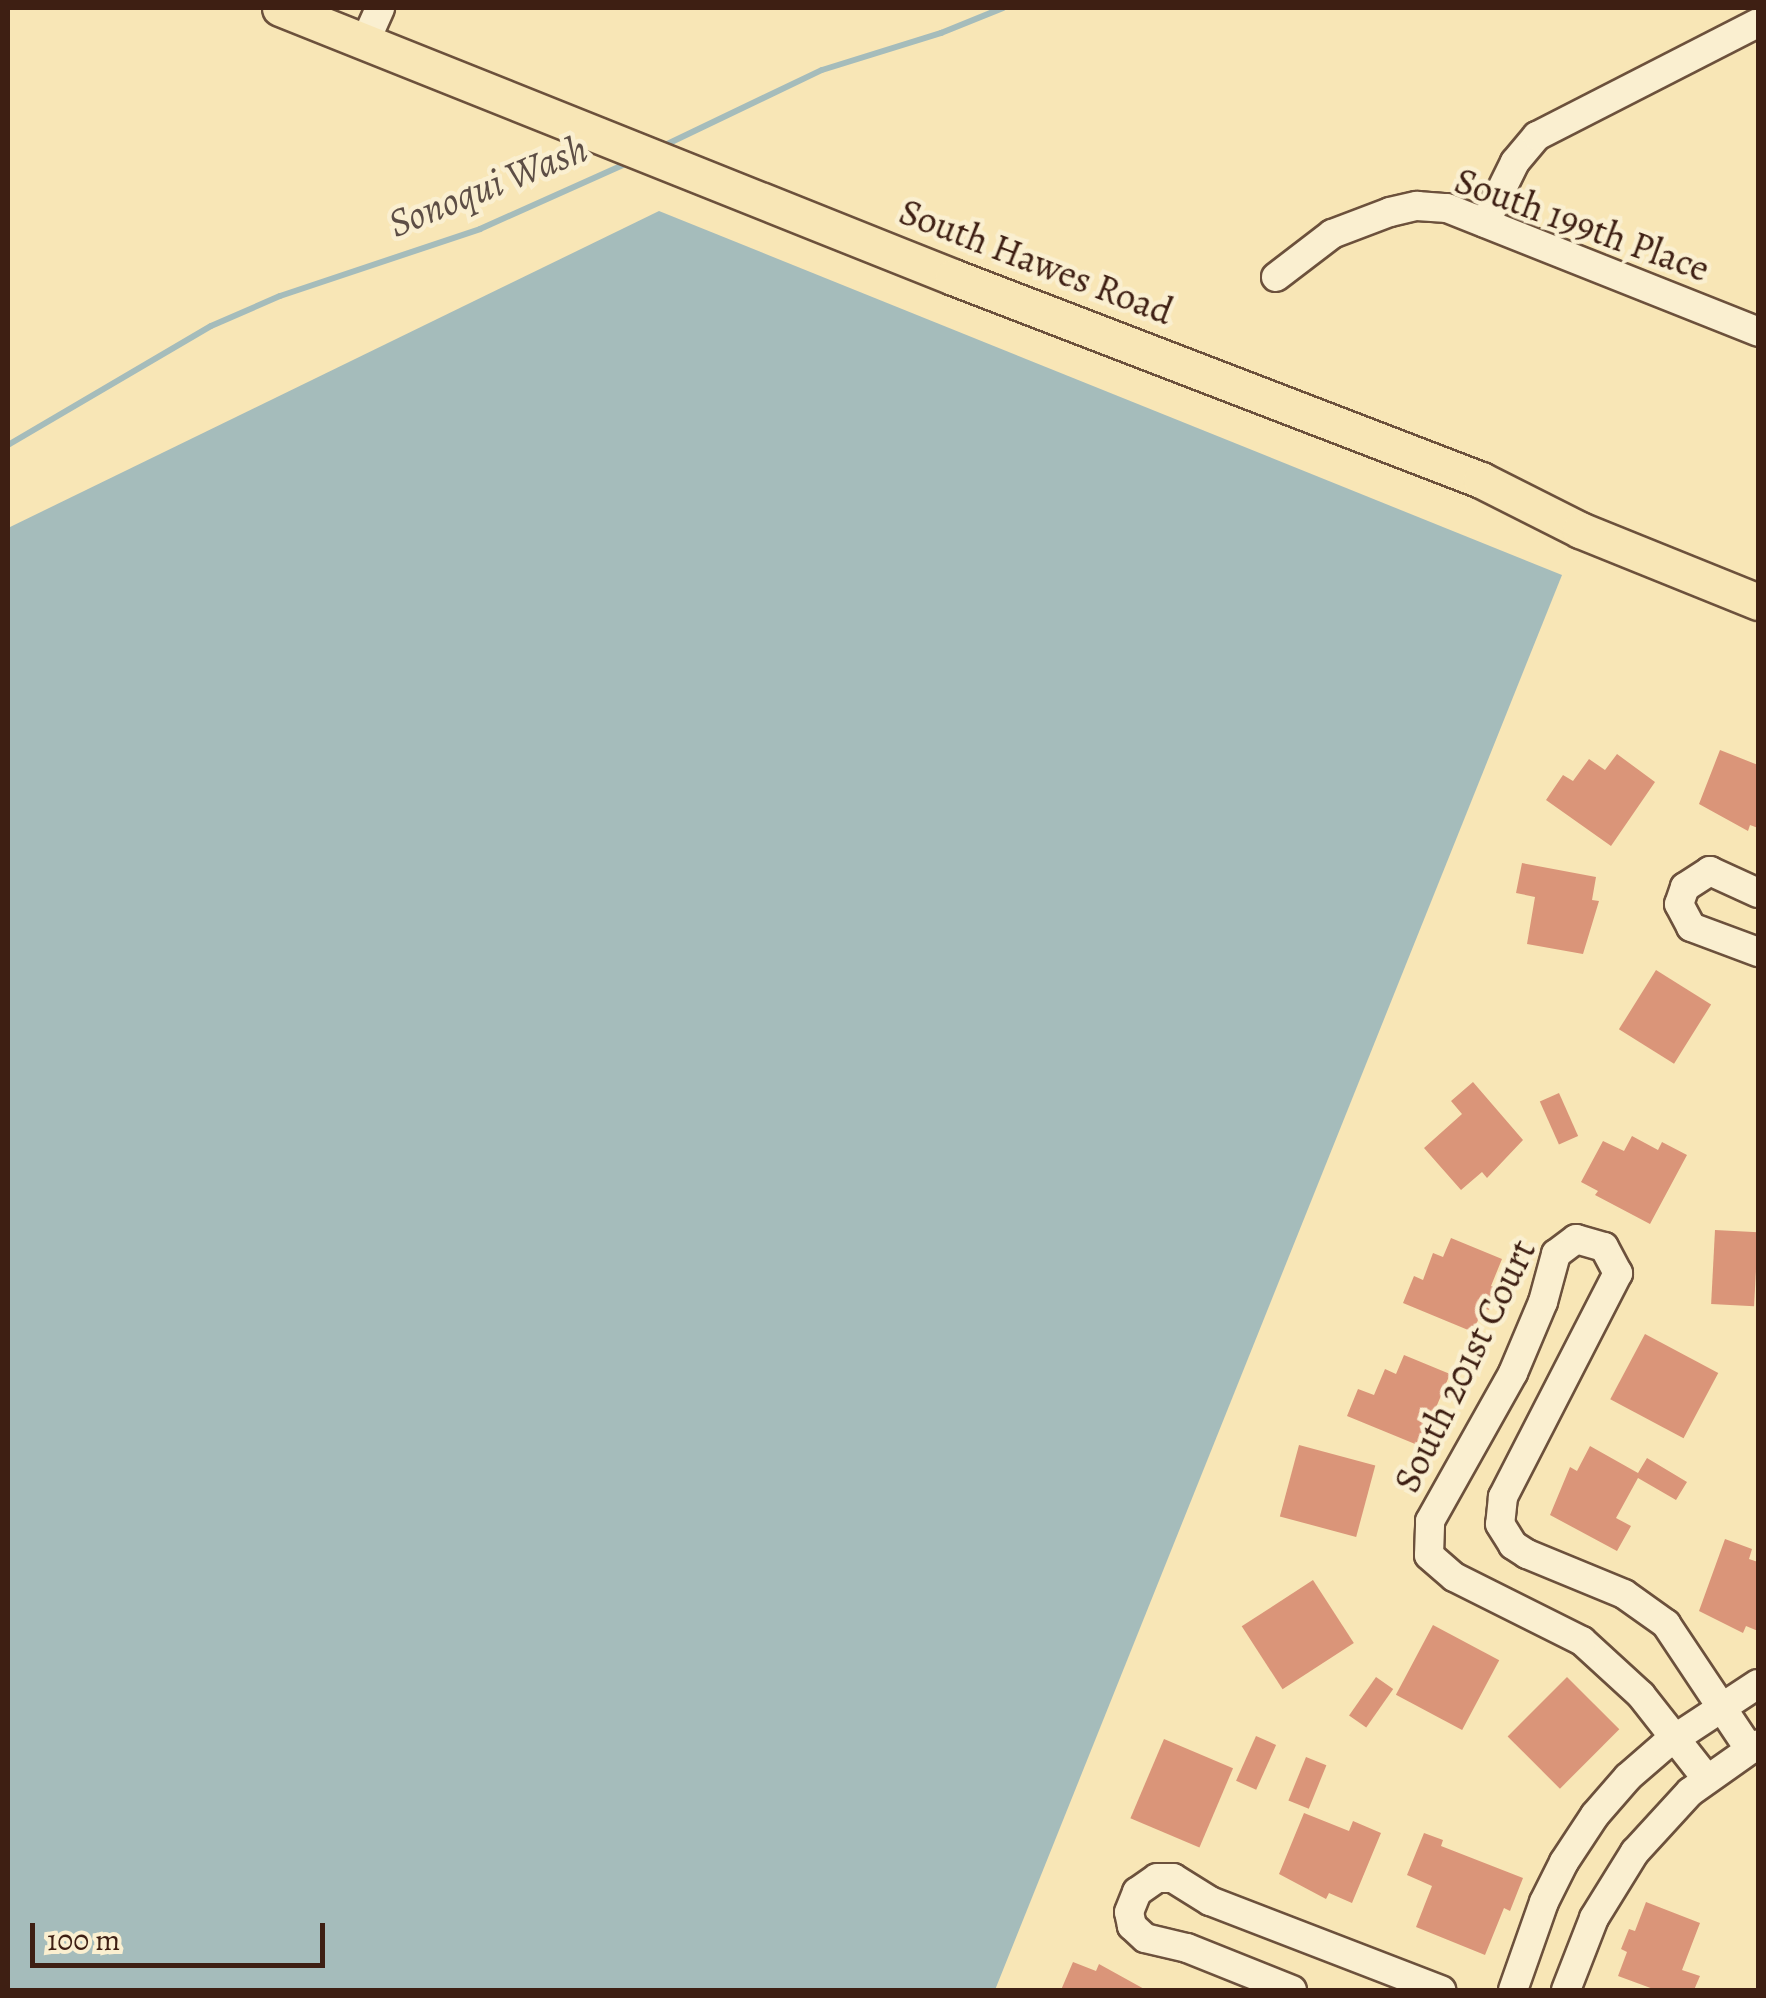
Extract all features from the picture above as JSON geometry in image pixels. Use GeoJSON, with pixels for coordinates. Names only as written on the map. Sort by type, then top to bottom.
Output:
{"type":"FeatureCollection","features":[{"type":"Feature","properties":{"kind":"main road","name":"South Hawes Road"},"geometry":{"type":"LineString","coordinates":[[280,8],[348,26],[566,122],[1481,480],[1580,530],[1758,602]]}},
{"type":"Feature","properties":{"kind":"street"},"geometry":{"type":"LineString","coordinates":[[348,26],[380,8]]}},
{"type":"Feature","properties":{"kind":"street"},"geometry":{"type":"LineString","coordinates":[[1485,223],[1516,162],[1537,136],[1758,23]]}},
{"type":"Feature","properties":{"kind":"street","name":"South 199th Place"},"geometry":{"type":"LineString","coordinates":[[1276,277],[1332,234],[1390,212],[1417,206],[1447,208],[1758,332]]}},
{"type":"Feature","properties":{"kind":"street"},"geometry":{"type":"LineString","coordinates":[[1758,893],[1710,871],[1685,887],[1679,904],[1681,916],[1691,928],[1758,952]]}},
{"type":"Feature","properties":{"kind":"street","name":"South 201st Court"},"geometry":{"type":"LineString","coordinates":[[1707,1779],[1641,1695],[1582,1641],[1454,1577],[1429,1555],[1430,1521],[1512,1373],[1542,1302],[1556,1254],[1576,1239],[1604,1247],[1618,1273],[1502,1497],[1500,1524],[1504,1536],[1526,1554],[1624,1594],[1666,1624],[1719,1706],[1754,1747]]}},
{"type":"Feature","properties":{"kind":"street"},"geometry":{"type":"LineString","coordinates":[[1512,1990],[1564,1862],[1628,1777],[1675,1737],[1758,1684]]}},
{"type":"Feature","properties":{"kind":"street"},"geometry":{"type":"LineString","coordinates":[[1566,1990],[1594,1918],[1621,1873],[1664,1817],[1707,1779],[1754,1747]]}},
{"type":"Feature","properties":{"kind":"street"},"geometry":{"type":"LineString","coordinates":[[1292,1990],[1187,1948],[1145,1938],[1132,1926],[1129,1912],[1137,1892],[1156,1878],[1173,1878],[1210,1900],[1441,1990]]}},
{"type":"Feature","properties":{"kind":"water"},"geometry":{"type":"Polygon","coordinates":[[[659,211],[1562,575],[995,1990],[8,1990],[8,528],[659,211]]]}},
{"type":"Feature","properties":{"kind":"building"},"geometry":{"type":"Polygon","coordinates":[[[1720,750],[1758,765],[1758,828],[1750,825],[1748,831],[1699,804],[1720,750]]]}},
{"type":"Feature","properties":{"kind":"building"},"geometry":{"type":"Polygon","coordinates":[[[1617,754],[1655,782],[1611,846],[1546,800],[1563,775],[1573,781],[1589,759],[1605,770],[1617,754]]]}},
{"type":"Feature","properties":{"kind":"building"},"geometry":{"type":"Polygon","coordinates":[[[1522,863],[1596,877],[1592,900],[1599,901],[1583,954],[1527,944],[1535,897],[1516,893],[1522,863]]]}},
{"type":"Feature","properties":{"kind":"building"},"geometry":{"type":"Polygon","coordinates":[[[1656,970],[1711,1004],[1674,1064],[1619,1029],[1656,970]]]}},
{"type":"Feature","properties":{"kind":"building"},"geometry":{"type":"Polygon","coordinates":[[[1473,1082],[1523,1140],[1487,1178],[1482,1172],[1461,1190],[1424,1148],[1462,1114],[1451,1101],[1473,1082]]]}},
{"type":"Feature","properties":{"kind":"building"},"geometry":{"type":"Polygon","coordinates":[[[1559,1093],[1578,1136],[1559,1144],[1540,1102],[1559,1093]]]}},
{"type":"Feature","properties":{"kind":"building"},"geometry":{"type":"Polygon","coordinates":[[[1632,1136],[1658,1150],[1662,1142],[1687,1155],[1650,1224],[1595,1195],[1598,1191],[1581,1182],[1603,1141],[1624,1151],[1632,1136]]]}},
{"type":"Feature","properties":{"kind":"building"},"geometry":{"type":"Polygon","coordinates":[[[1715,1230],[1758,1232],[1754,1306],[1711,1304],[1715,1230]]]}},
{"type":"Feature","properties":{"kind":"building"},"geometry":{"type":"Polygon","coordinates":[[[1451,1238],[1502,1259],[1491,1286],[1497,1288],[1489,1310],[1483,1308],[1473,1332],[1403,1303],[1414,1276],[1423,1280],[1433,1253],[1443,1257],[1451,1238]]]}},
{"type":"Feature","properties":{"kind":"building"},"geometry":{"type":"Polygon","coordinates":[[[1645,1334],[1718,1373],[1684,1438],[1610,1399],[1645,1334]]]}},
{"type":"Feature","properties":{"kind":"building"},"geometry":{"type":"Polygon","coordinates":[[[1404,1355],[1450,1374],[1420,1446],[1347,1416],[1358,1389],[1374,1395],[1385,1369],[1396,1374],[1404,1355]]]}},
{"type":"Feature","properties":{"kind":"building"},"geometry":{"type":"Polygon","coordinates":[[[1299,1445],[1375,1465],[1356,1537],[1280,1516],[1299,1445]]]}},
{"type":"Feature","properties":{"kind":"building"},"geometry":{"type":"Polygon","coordinates":[[[1590,1446],[1638,1473],[1647,1458],[1687,1482],[1676,1500],[1638,1478],[1616,1518],[1631,1526],[1617,1551],[1550,1515],[1570,1467],[1577,1471],[1590,1446]]]}},
{"type":"Feature","properties":{"kind":"building"},"geometry":{"type":"Polygon","coordinates":[[[1725,1539],[1752,1549],[1749,1559],[1758,1562],[1758,1631],[1746,1626],[1743,1633],[1699,1611],[1725,1539]]]}},
{"type":"Feature","properties":{"kind":"building"},"geometry":{"type":"Polygon","coordinates":[[[1313,1580],[1354,1643],[1283,1689],[1242,1626],[1313,1580]]]}},
{"type":"Feature","properties":{"kind":"building"},"geometry":{"type":"Polygon","coordinates":[[[1433,1625],[1499,1660],[1462,1730],[1396,1695],[1433,1625]]]}},
{"type":"Feature","properties":{"kind":"building"},"geometry":{"type":"Polygon","coordinates":[[[1376,1677],[1393,1689],[1366,1728],[1349,1716],[1376,1677]]]}},
{"type":"Feature","properties":{"kind":"building"},"geometry":{"type":"Polygon","coordinates":[[[1567,1677],[1619,1729],[1560,1789],[1508,1736],[1567,1677]]]}},
{"type":"Feature","properties":{"kind":"building"},"geometry":{"type":"Polygon","coordinates":[[[1256,1736],[1276,1745],[1256,1790],[1236,1781],[1256,1736]]]}},
{"type":"Feature","properties":{"kind":"building"},"geometry":{"type":"Polygon","coordinates":[[[1164,1739],[1233,1768],[1199,1847],[1130,1818],[1164,1739]]]}},
{"type":"Feature","properties":{"kind":"building"},"geometry":{"type":"Polygon","coordinates":[[[1306,1757],[1326,1765],[1309,1809],[1288,1801],[1306,1757]]]}},
{"type":"Feature","properties":{"kind":"building"},"geometry":{"type":"Polygon","coordinates":[[[1304,1813],[1349,1831],[1353,1821],[1381,1833],[1352,1903],[1329,1893],[1326,1899],[1279,1874],[1304,1813]]]}},
{"type":"Feature","properties":{"kind":"building"},"geometry":{"type":"Polygon","coordinates":[[[1424,1833],[1443,1840],[1441,1846],[1523,1878],[1510,1911],[1504,1908],[1485,1955],[1416,1927],[1432,1886],[1407,1875],[1424,1833]]]}},
{"type":"Feature","properties":{"kind":"building"},"geometry":{"type":"Polygon","coordinates":[[[1646,1902],[1700,1923],[1682,1970],[1700,1976],[1694,1990],[1656,1990],[1618,1976],[1627,1952],[1621,1949],[1629,1929],[1635,1931],[1646,1902]]]}},
{"type":"Feature","properties":{"kind":"building"},"geometry":{"type":"Polygon","coordinates":[[[1073,1962],[1096,1971],[1099,1964],[1146,1990],[1061,1990],[1073,1962]]]}},
{"type":"Feature","properties":{"kind":"waterway","name":"Sonoqui Wash"},"geometry":{"type":"LineString","coordinates":[[661,147],[822,70],[941,33],[1003,8]]}},
{"type":"Feature","properties":{"kind":"waterway","name":"Sonoqui Wash"},"geometry":{"type":"LineString","coordinates":[[8,445],[211,326],[280,296],[480,229],[632,161]]}}]}
